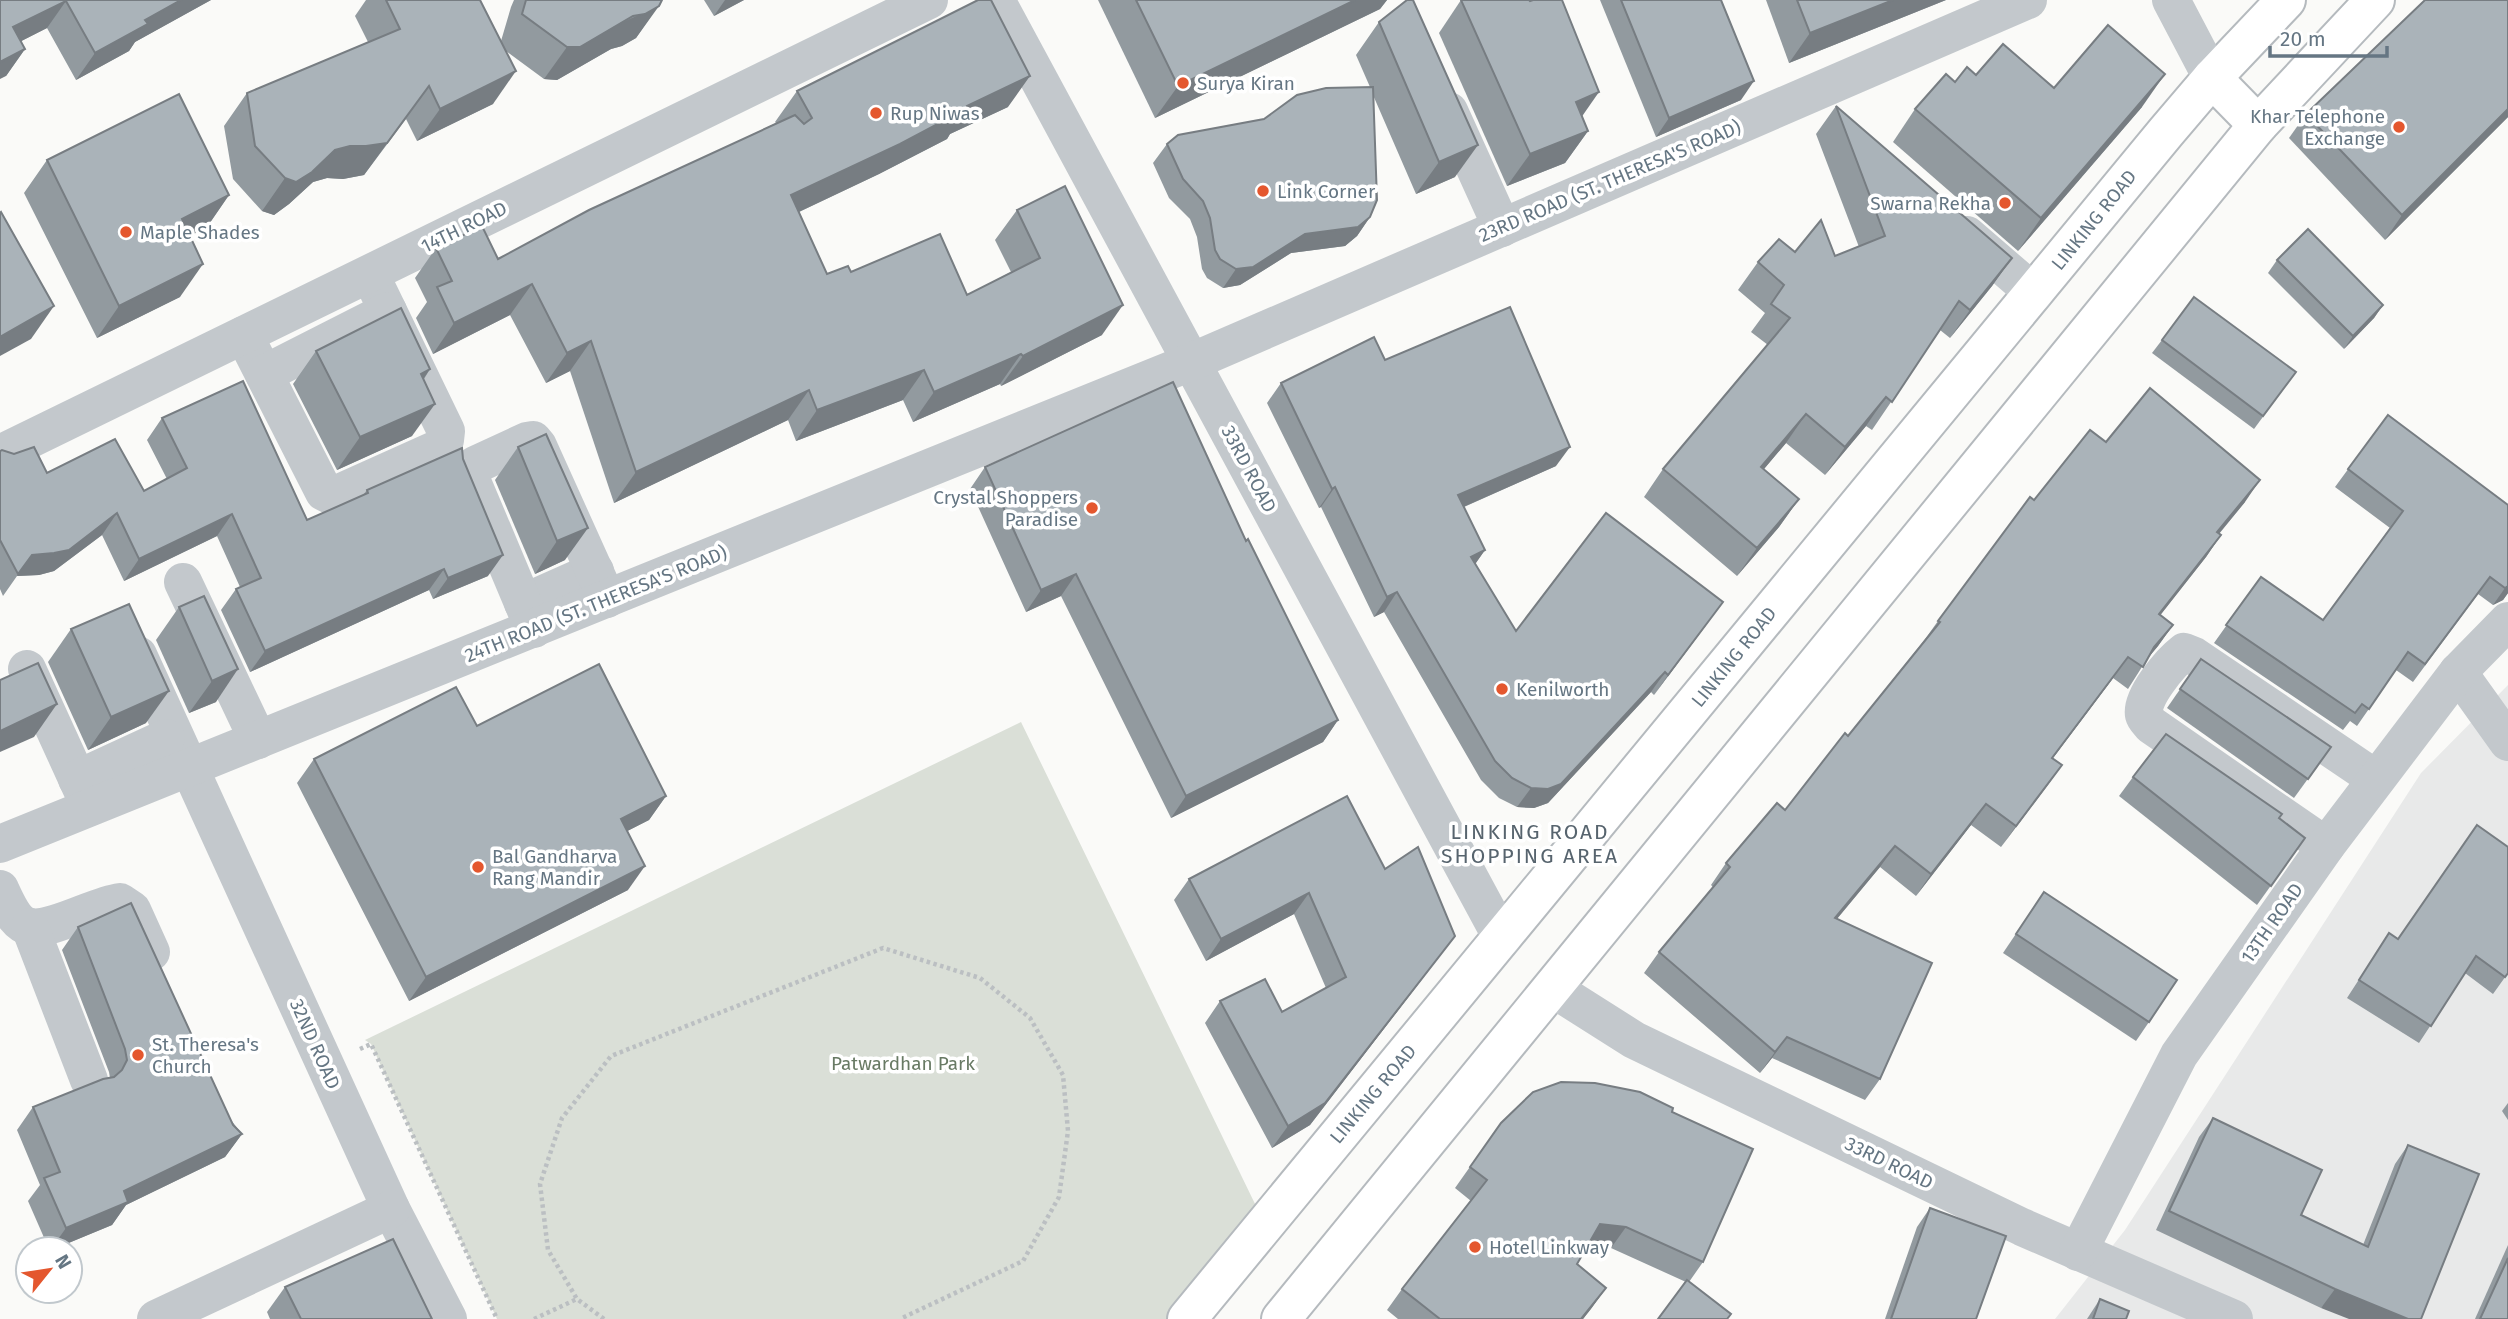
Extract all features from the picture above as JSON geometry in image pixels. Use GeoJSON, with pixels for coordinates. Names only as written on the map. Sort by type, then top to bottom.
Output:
{"type":"FeatureCollection","features":[{"type":"Feature","properties":{"kind":"main road","name":"LINKING ROAD"},"geometry":{"type":"LineString","coordinates":[[1186,1319],[2212,78],[2286,0]]}},
{"type":"Feature","properties":{"kind":"main road"},"geometry":{"type":"LineString","coordinates":[[1282,1319],[2258,125],[2375,0]]}},
{"type":"Feature","properties":{"kind":"main road"},"geometry":{"type":"LineString","coordinates":[[2212,78],[2258,125]]}},
{"type":"Feature","properties":{"kind":"street","name":"14TH ROAD"},"geometry":{"type":"LineString","coordinates":[[0,454],[929,0]]}},
{"type":"Feature","properties":{"kind":"street","name":"33RD ROAD"},"geometry":{"type":"LineString","coordinates":[[996,0],[1502,937]]}},
{"type":"Feature","properties":{"kind":"street","name":"23RD ROAD (ST. THERESA'S ROAD)"},"geometry":{"type":"LineString","coordinates":[[1191,362],[1502,228],[1819,107],[2028,0]]}},
{"type":"Feature","properties":{"kind":"street"},"geometry":{"type":"LineString","coordinates":[[2171,0],[2212,78]]}},
{"type":"Feature","properties":{"kind":"street"},"geometry":{"type":"LineString","coordinates":[[1437,85],[1502,228]]}},
{"type":"Feature","properties":{"kind":"street"},"geometry":{"type":"LineString","coordinates":[[1941,212],[2034,293]]}},
{"type":"Feature","properties":{"kind":"street"},"geometry":{"type":"LineString","coordinates":[[244,335],[324,492],[330,495],[437,449],[445,440],[446,431],[370,274]]}},
{"type":"Feature","properties":{"kind":"street"},"geometry":{"type":"LineString","coordinates":[[264,374],[388,311]]}},
{"type":"Feature","properties":{"kind":"street","name":"24TH ROAD (ST. THERESA'S ROAD)"},"geometry":{"type":"LineString","coordinates":[[0,844],[83,793],[178,758],[258,740],[601,585],[1191,362]]}},
{"type":"Feature","properties":{"kind":"street"},"geometry":{"type":"LineString","coordinates":[[529,616],[468,472],[475,465],[517,446],[531,440],[536,442],[601,585]]}},
{"type":"Feature","properties":{"kind":"street"},"geometry":{"type":"LineString","coordinates":[[184,582],[258,740]]}},
{"type":"Feature","properties":{"kind":"street","name":"13TH ROAD"},"geometry":{"type":"LineString","coordinates":[[2078,1252],[2179,1055],[2376,779],[2458,672],[2508,621]]}},
{"type":"Feature","properties":{"kind":"street","name":"32ND ROAD"},"geometry":{"type":"LineString","coordinates":[[122,630],[178,758],[391,1209],[448,1319]]}},
{"type":"Feature","properties":{"kind":"street"},"geometry":{"type":"LineString","coordinates":[[2326,846],[2151,725],[2144,715],[2146,699],[2174,659],[2184,652],[2194,656],[2376,779]]}},
{"type":"Feature","properties":{"kind":"street"},"geometry":{"type":"LineString","coordinates":[[27,669],[83,793]]}},
{"type":"Feature","properties":{"kind":"street"},"geometry":{"type":"LineString","coordinates":[[2458,672],[2508,742]]}},
{"type":"Feature","properties":{"kind":"street"},"geometry":{"type":"LineString","coordinates":[[0,889],[17,919],[30,927],[89,1080]]}},
{"type":"Feature","properties":{"kind":"street"},"geometry":{"type":"LineString","coordinates":[[30,927],[50,925],[107,904],[120,902],[132,910],[167,987]]}},
{"type":"Feature","properties":{"kind":"street","name":"33RD ROAD"},"geometry":{"type":"LineString","coordinates":[[1552,988],[1634,1040],[2078,1252],[2234,1319]]}},
{"type":"Feature","properties":{"kind":"street"},"geometry":{"type":"LineString","coordinates":[[156,1319],[391,1209]]}},
{"type":"Feature","properties":{"kind":"path"},"geometry":{"type":"LineString","coordinates":[[604,1319],[577,1299],[548,1250],[540,1184],[562,1118],[611,1056],[883,948],[980,978],[1030,1018],[1063,1075],[1068,1131],[1059,1197],[1023,1261],[900,1319]]}},
{"type":"Feature","properties":{"kind":"path"},"geometry":{"type":"LineString","coordinates":[[325,1065],[371,1044],[496,1319]]}},
{"type":"Feature","properties":{"kind":"path"},"geometry":{"type":"LineString","coordinates":[[534,1319],[577,1299]]}},
{"type":"Feature","properties":{"kind":"shaded area"},"geometry":{"type":"Polygon","coordinates":[[[2508,685],[2508,1319],[2055,1319],[2125,1230],[2421,773],[2508,685]]]}},
{"type":"Feature","properties":{"kind":"green space","name":"Patwardhan Park"},"geometry":{"type":"Polygon","coordinates":[[[1021,722],[1257,1208],[1166,1319],[497,1319],[371,1044],[365,1040],[1021,722]]]}},
{"type":"Feature","properties":{"kind":"building"},"geometry":{"type":"Polygon","coordinates":[[[0,0],[181,0],[145,20],[148,24],[95,53],[66,1],[13,27],[25,49],[0,62],[0,0]]]}},
{"type":"Feature","properties":{"kind":"building"},"geometry":{"type":"Polygon","coordinates":[[[386,0],[480,0],[516,71],[440,109],[429,86],[387,143],[335,150],[312,172],[296,182],[285,178],[255,146],[247,93],[400,29],[386,0]]]}},
{"type":"Feature","properties":{"kind":"building"},"geometry":{"type":"Polygon","coordinates":[[[526,0],[662,0],[659,6],[645,14],[633,16],[580,47],[567,47],[522,14],[526,0]]]}},
{"type":"Feature","properties":{"kind":"building"},"geometry":{"type":"Polygon","coordinates":[[[978,0],[991,0],[1030,76],[967,106],[968,108],[900,144],[791,195],[827,274],[848,266],[851,272],[940,234],[967,295],[1040,258],[1017,210],[1065,186],[1123,305],[1023,356],[1021,354],[934,392],[924,370],[817,410],[809,390],[636,472],[591,341],[567,353],[532,284],[454,323],[437,287],[452,281],[436,248],[482,226],[498,259],[589,210],[795,115],[804,124],[812,118],[797,91],[978,0]]]}},
{"type":"Feature","properties":{"kind":"building"},"geometry":{"type":"Polygon","coordinates":[[[1136,0],[1355,0],[1178,86],[1136,0]]]}},
{"type":"Feature","properties":{"kind":"building"},"geometry":{"type":"Polygon","coordinates":[[[1407,0],[1413,0],[1478,145],[1439,162],[1379,22],[1407,0]]]}},
{"type":"Feature","properties":{"kind":"building"},"geometry":{"type":"Polygon","coordinates":[[[1461,0],[1562,0],[1599,92],[1576,102],[1588,131],[1530,154],[1461,0]]]}},
{"type":"Feature","properties":{"kind":"building"},"geometry":{"type":"Polygon","coordinates":[[[1621,0],[1721,0],[1754,81],[1669,118],[1621,0]]]}},
{"type":"Feature","properties":{"kind":"building"},"geometry":{"type":"Polygon","coordinates":[[[1797,0],[1893,0],[1810,33],[1797,0]]]}},
{"type":"Feature","properties":{"kind":"building","name":"Khar Telephone Exchange"},"geometry":{"type":"Polygon","coordinates":[[[2425,0],[2508,0],[2508,109],[2402,215],[2306,114],[2425,0]]]}},
{"type":"Feature","properties":{"kind":"building","name":"Swarna Rekha"},"geometry":{"type":"Polygon","coordinates":[[[2108,25],[2165,74],[2041,218],[1915,109],[1946,74],[1955,82],[1967,67],[1976,75],[2003,44],[2054,88],[2108,25]]]}},
{"type":"Feature","properties":{"kind":"building","name":"Link Corner"},"geometry":{"type":"Polygon","coordinates":[[[1373,87],[1377,200],[1370,217],[1358,227],[1305,234],[1253,267],[1236,269],[1220,259],[1215,250],[1210,218],[1203,201],[1183,179],[1167,144],[1178,135],[1264,119],[1297,95],[1326,88],[1373,87]]]}},
{"type":"Feature","properties":{"kind":"building","name":"Maple Shades"},"geometry":{"type":"Polygon","coordinates":[[[179,94],[229,195],[182,219],[203,264],[119,306],[47,160],[179,94]]]}},
{"type":"Feature","properties":{"kind":"building"},"geometry":{"type":"Polygon","coordinates":[[[1836,106],[2012,258],[1970,310],[1959,301],[1892,402],[1886,397],[1845,447],[1806,414],[1761,467],[1799,499],[1757,548],[1663,469],[1790,318],[1771,304],[1784,285],[1758,262],[1779,239],[1795,252],[1821,220],[1835,256],[1885,236],[1836,106]]]}},
{"type":"Feature","properties":{"kind":"building"},"geometry":{"type":"Polygon","coordinates":[[[0,213],[54,306],[0,337],[0,213]]]}},
{"type":"Feature","properties":{"kind":"building"},"geometry":{"type":"Polygon","coordinates":[[[2308,229],[2383,305],[2353,336],[2277,260],[2308,229]]]}},
{"type":"Feature","properties":{"kind":"building"},"geometry":{"type":"Polygon","coordinates":[[[2194,297],[2296,372],[2263,416],[2162,340],[2194,297]]]}},
{"type":"Feature","properties":{"kind":"building"},"geometry":{"type":"Polygon","coordinates":[[[1510,307],[1570,447],[1458,495],[1485,550],[1471,557],[1516,631],[1606,513],[1723,602],[1668,675],[1665,672],[1561,784],[1548,789],[1531,788],[1512,778],[1495,761],[1397,592],[1387,597],[1335,487],[1332,489],[1281,383],[1374,337],[1385,360],[1510,307]]]}},
{"type":"Feature","properties":{"kind":"building"},"geometry":{"type":"Polygon","coordinates":[[[401,308],[430,369],[421,374],[435,404],[360,437],[316,351],[401,308]]]}},
{"type":"Feature","properties":{"kind":"building"},"geometry":{"type":"Polygon","coordinates":[[[243,381],[307,520],[462,448],[463,459],[503,555],[448,578],[444,569],[265,651],[236,589],[261,578],[232,514],[139,559],[117,513],[69,550],[32,555],[18,574],[0,540],[0,451],[14,454],[34,447],[47,473],[115,439],[144,491],[187,468],[162,418],[243,381]]]}},
{"type":"Feature","properties":{"kind":"building"},"geometry":{"type":"Polygon","coordinates":[[[1173,382],[1246,541],[1248,539],[1338,720],[1186,796],[1076,574],[1041,590],[985,467],[1173,382]]]}},
{"type":"Feature","properties":{"kind":"building"},"geometry":{"type":"Polygon","coordinates":[[[2150,388],[2260,480],[2217,532],[2221,535],[2159,614],[2173,625],[2154,647],[2143,667],[2128,657],[2052,758],[2062,765],[2016,826],[1986,804],[1931,874],[1895,846],[1835,918],[1932,963],[1880,1079],[1787,1037],[1775,1052],[1659,952],[1730,867],[1726,863],[1777,803],[1785,810],[1845,733],[1848,736],[1940,622],[1938,621],[2030,497],[2034,500],[2090,430],[2106,442],[2150,388]]]}},
{"type":"Feature","properties":{"kind":"building"},"geometry":{"type":"Polygon","coordinates":[[[2388,415],[2508,505],[2508,586],[2505,588],[2490,577],[2425,664],[2408,652],[2369,709],[2362,704],[2355,713],[2226,625],[2261,577],[2323,620],[2403,511],[2348,469],[2388,415]]]}},
{"type":"Feature","properties":{"kind":"building"},"geometry":{"type":"Polygon","coordinates":[[[546,434],[588,528],[557,541],[518,447],[546,434]]]}},
{"type":"Feature","properties":{"kind":"building"},"geometry":{"type":"Polygon","coordinates":[[[204,596],[238,669],[212,681],[179,607],[204,596]]]}},
{"type":"Feature","properties":{"kind":"building"},"geometry":{"type":"Polygon","coordinates":[[[129,604],[169,691],[111,717],[71,629],[129,604]]]}},
{"type":"Feature","properties":{"kind":"building"},"geometry":{"type":"Polygon","coordinates":[[[2201,659],[2331,747],[2308,779],[2180,689],[2201,659]]]}},
{"type":"Feature","properties":{"kind":"building"},"geometry":{"type":"Polygon","coordinates":[[[38,663],[57,704],[0,731],[0,680],[38,663]]]}},
{"type":"Feature","properties":{"kind":"building","name":"Bal Gandharva Rang Mandir"},"geometry":{"type":"Polygon","coordinates":[[[599,664],[666,796],[621,819],[645,866],[426,977],[314,759],[456,687],[477,726],[599,664]]]}},
{"type":"Feature","properties":{"kind":"building"},"geometry":{"type":"Polygon","coordinates":[[[2166,734],[2282,814],[2279,818],[2305,838],[2271,886],[2133,777],[2166,734]]]}},
{"type":"Feature","properties":{"kind":"building"},"geometry":{"type":"Polygon","coordinates":[[[1347,796],[1385,869],[1418,847],[1455,936],[1325,1103],[1288,1126],[1220,1001],[1265,979],[1282,1012],[1346,977],[1309,893],[1221,939],[1189,879],[1347,796]]]}},
{"type":"Feature","properties":{"kind":"building"},"geometry":{"type":"Polygon","coordinates":[[[2477,825],[2508,847],[2508,973],[2505,977],[2476,956],[2431,1026],[2359,980],[2389,933],[2398,939],[2477,825]]]}},
{"type":"Feature","properties":{"kind":"building"},"geometry":{"type":"Polygon","coordinates":[[[2044,892],[2177,980],[2149,1022],[2016,934],[2044,892]]]}},
{"type":"Feature","properties":{"kind":"building"},"geometry":{"type":"Polygon","coordinates":[[[131,903],[233,1125],[242,1134],[124,1191],[128,1202],[66,1228],[44,1178],[60,1172],[33,1107],[114,1077],[122,1070],[127,1060],[78,927],[131,903]]]}},
{"type":"Feature","properties":{"kind":"building"},"geometry":{"type":"Polygon","coordinates":[[[1561,1082],[1595,1083],[1640,1092],[1673,1108],[1672,1112],[1753,1149],[1703,1262],[1626,1227],[1600,1224],[1577,1264],[1606,1288],[1581,1319],[1440,1319],[1402,1289],[1487,1180],[1470,1167],[1501,1123],[1533,1092],[1561,1082]]]}},
{"type":"Feature","properties":{"kind":"building"},"geometry":{"type":"Polygon","coordinates":[[[2213,1118],[2322,1170],[2301,1215],[2368,1247],[2408,1145],[2479,1174],[2421,1319],[2408,1319],[2335,1289],[2169,1211],[2213,1118]]]}},
{"type":"Feature","properties":{"kind":"building"},"geometry":{"type":"Polygon","coordinates":[[[1930,1208],[2006,1236],[1976,1319],[1891,1319],[1930,1208]]]}},
{"type":"Feature","properties":{"kind":"building"},"geometry":{"type":"Polygon","coordinates":[[[393,1239],[432,1319],[301,1319],[285,1287],[393,1239]]]}},
{"type":"Feature","properties":{"kind":"building"},"geometry":{"type":"Polygon","coordinates":[[[2508,1258],[2508,1319],[2480,1319],[2508,1258]]]}},
{"type":"Feature","properties":{"kind":"building"},"geometry":{"type":"Polygon","coordinates":[[[1687,1280],[1731,1314],[1727,1319],[1658,1319],[1687,1280]]]}},
{"type":"Feature","properties":{"kind":"building"},"geometry":{"type":"Polygon","coordinates":[[[2100,1299],[2129,1311],[2126,1319],[2093,1319],[2100,1299]]]}},
{"type":"Feature","properties":{"kind":"place","name":"Surya Kiran"},"geometry":{"type":"Point","coordinates":[1183,83]}},
{"type":"Feature","properties":{"kind":"place","name":"Rup Niwas"},"geometry":{"type":"Point","coordinates":[876,113]}},
{"type":"Feature","properties":{"kind":"place","name":"Khar Telephone Exchange"},"geometry":{"type":"Point","coordinates":[2399,127]}},
{"type":"Feature","properties":{"kind":"place","name":"Link Corner"},"geometry":{"type":"Point","coordinates":[1263,191]}},
{"type":"Feature","properties":{"kind":"place","name":"Swarna Rekha"},"geometry":{"type":"Point","coordinates":[2005,203]}},
{"type":"Feature","properties":{"kind":"place","name":"Maple Shades"},"geometry":{"type":"Point","coordinates":[126,232]}},
{"type":"Feature","properties":{"kind":"place","name":"Crystal Shoppers Paradise"},"geometry":{"type":"Point","coordinates":[1092,508]}},
{"type":"Feature","properties":{"kind":"place","name":"Kenilworth"},"geometry":{"type":"Point","coordinates":[1502,689]}},
{"type":"Feature","properties":{"kind":"place","name":"Bal Gandharva Rang Mandir"},"geometry":{"type":"Point","coordinates":[478,867]}},
{"type":"Feature","properties":{"kind":"place","name":"St. Theresa's Church"},"geometry":{"type":"Point","coordinates":[138,1055]}},
{"type":"Feature","properties":{"kind":"place","name":"Hotel Linkway"},"geometry":{"type":"Point","coordinates":[1475,1247]}},
{"type":"Feature","properties":{"kind":"district","name":"LINKING ROAD SHOPPING AREA"},"geometry":{"type":"Point","coordinates":[1530,844]}}]}
